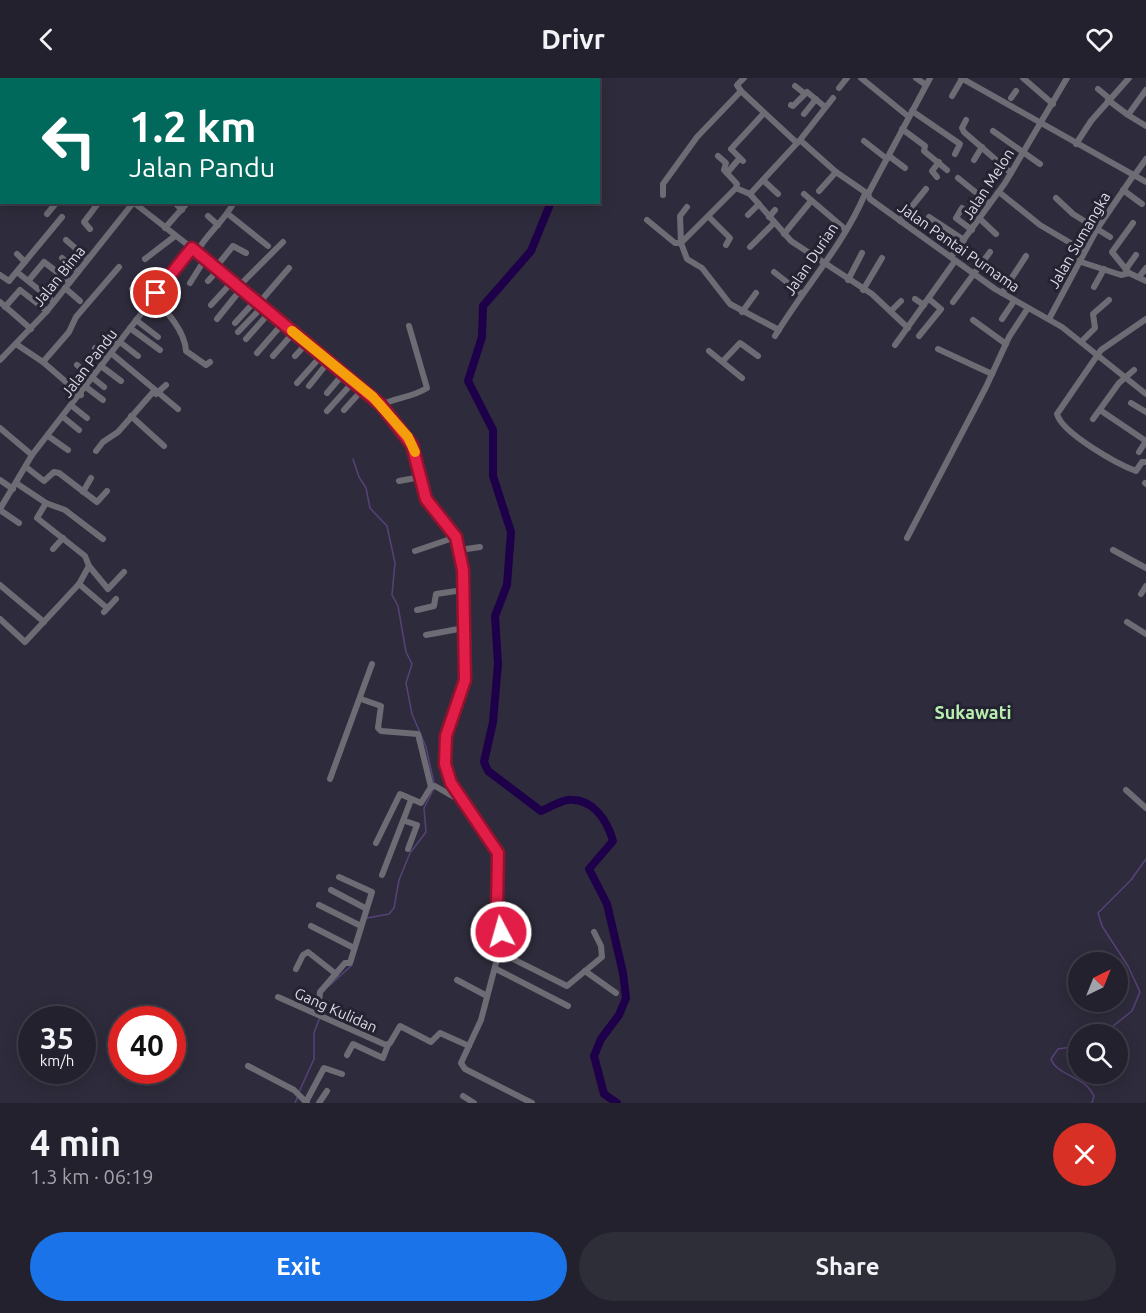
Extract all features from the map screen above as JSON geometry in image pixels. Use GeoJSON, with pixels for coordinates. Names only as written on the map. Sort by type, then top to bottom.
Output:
{"type":"FeatureCollection","features":[{"type":"Feature","properties":{"kind":"street"},"geometry":{"type":"LineString","coordinates":[[663,195],[663,184],[697,137],[741,91],[737,85],[744,78]]}},
{"type":"Feature","properties":{"kind":"street"},"geometry":{"type":"LineString","coordinates":[[839,88],[847,78]]}},
{"type":"Feature","properties":{"kind":"street"},"geometry":{"type":"LineString","coordinates":[[861,78],[910,114],[960,144],[955,154]]}},
{"type":"Feature","properties":{"kind":"street"},"geometry":{"type":"LineString","coordinates":[[916,78],[926,85]]}},
{"type":"Feature","properties":{"kind":"street"},"geometry":{"type":"LineString","coordinates":[[866,194],[888,158],[930,78]]}},
{"type":"Feature","properties":{"kind":"street"},"geometry":{"type":"LineString","coordinates":[[952,96],[961,78],[1146,182]]}},
{"type":"Feature","properties":{"kind":"street"},"geometry":{"type":"LineString","coordinates":[[1023,78],[1053,104]]}},
{"type":"Feature","properties":{"kind":"street","name":"Jalan Melon"},"geometry":{"type":"LineString","coordinates":[[895,345],[926,302],[989,203],[999,192],[1053,104],[1066,78]]}},
{"type":"Feature","properties":{"kind":"street"},"geometry":{"type":"LineString","coordinates":[[1076,144],[1109,99],[1129,78]]}},
{"type":"Feature","properties":{"kind":"street"},"geometry":{"type":"LineString","coordinates":[[795,86],[804,93],[807,92],[825,107]]}},
{"type":"Feature","properties":{"kind":"street"},"geometry":{"type":"LineString","coordinates":[[1098,89],[1128,115],[1146,126]]}},
{"type":"Feature","properties":{"kind":"street"},"geometry":{"type":"LineString","coordinates":[[1128,115],[1146,90]]}},
{"type":"Feature","properties":{"kind":"street","name":"Jalan Pantai Purnama"},"geometry":{"type":"LineString","coordinates":[[741,91],[764,113],[870,199],[1002,293],[1048,319],[1081,342],[1124,379],[1146,394]]}},
{"type":"Feature","properties":{"kind":"street"},"geometry":{"type":"LineString","coordinates":[[1011,98],[1016,91]]}},
{"type":"Feature","properties":{"kind":"street"},"geometry":{"type":"LineString","coordinates":[[791,105],[793,106],[804,93]]}},
{"type":"Feature","properties":{"kind":"street"},"geometry":{"type":"LineString","coordinates":[[750,194],[799,141],[833,98]]}},
{"type":"Feature","properties":{"kind":"street"},"geometry":{"type":"LineString","coordinates":[[804,114],[816,99]]}},
{"type":"Feature","properties":{"kind":"street"},"geometry":{"type":"LineString","coordinates":[[727,173],[741,160],[732,149],[764,113]]}},
{"type":"Feature","properties":{"kind":"street"},"geometry":{"type":"LineString","coordinates":[[966,120],[962,130],[1011,173]]}},
{"type":"Feature","properties":{"kind":"street"},"geometry":{"type":"LineString","coordinates":[[902,129],[925,146],[924,151],[947,170]]}},
{"type":"Feature","properties":{"kind":"street"},"geometry":{"type":"LineString","coordinates":[[993,131],[1040,164]]}},
{"type":"Feature","properties":{"kind":"street"},"geometry":{"type":"LineString","coordinates":[[864,141],[905,168]]}},
{"type":"Feature","properties":{"kind":"street"},"geometry":{"type":"LineString","coordinates":[[974,160],[982,147]]}},
{"type":"Feature","properties":{"kind":"street"},"geometry":{"type":"LineString","coordinates":[[718,156],[726,163],[724,169],[736,184],[736,188]]}},
{"type":"Feature","properties":{"kind":"street","name":"Jalan Sumangka"},"geometry":{"type":"LineString","coordinates":[[1048,319],[1096,230],[1146,159]]}},
{"type":"Feature","properties":{"kind":"street"},"geometry":{"type":"LineString","coordinates":[[937,177],[932,171],[939,162]]}},
{"type":"Feature","properties":{"kind":"street"},"geometry":{"type":"LineString","coordinates":[[819,191],[836,172]]}},
{"type":"Feature","properties":{"kind":"street"},"geometry":{"type":"LineString","coordinates":[[958,178],[989,203]]}},
{"type":"Feature","properties":{"kind":"street"},"geometry":{"type":"LineString","coordinates":[[763,180],[778,194]]}},
{"type":"Feature","properties":{"kind":"street"},"geometry":{"type":"LineString","coordinates":[[736,188],[750,194],[784,234],[863,289],[908,327]]}},
{"type":"Feature","properties":{"kind":"street"},"geometry":{"type":"LineString","coordinates":[[647,220],[675,243],[681,243],[736,188]]}},
{"type":"Feature","properties":{"kind":"street"},"geometry":{"type":"LineString","coordinates":[[900,221],[926,189]]}},
{"type":"Feature","properties":{"kind":"street"},"geometry":{"type":"LineString","coordinates":[[1123,190],[1142,204]]}},
{"type":"Feature","properties":{"kind":"street"},"geometry":{"type":"LineString","coordinates":[[999,192],[1040,225],[1084,251]]}},
{"type":"Feature","properties":{"kind":"street","name":"Jalan Durian"},"geometry":{"type":"LineString","coordinates":[[742,312],[777,333],[824,263],[866,194]]}},
{"type":"Feature","properties":{"kind":"street"},"geometry":{"type":"LineString","coordinates":[[804,195],[845,229]]}},
{"type":"Feature","properties":{"kind":"street"},"geometry":{"type":"LineString","coordinates":[[1056,198],[1073,214],[1114,240]]}},
{"type":"Feature","properties":{"kind":"street"},"geometry":{"type":"LineString","coordinates":[[784,234],[811,201]]}},
{"type":"Feature","properties":{"kind":"street"},"geometry":{"type":"LineString","coordinates":[[47,214],[54,204]]}},
{"type":"Feature","properties":{"kind":"street"},"geometry":{"type":"LineString","coordinates":[[90,229],[84,222],[98,204]]}},
{"type":"Feature","properties":{"kind":"street","name":"Jalan Bima"},"geometry":{"type":"LineString","coordinates":[[0,360],[47,311],[132,204]]}},
{"type":"Feature","properties":{"kind":"street"},"geometry":{"type":"LineString","coordinates":[[134,204],[218,268],[381,405],[412,445],[426,499],[456,537],[460,550],[464,590],[465,680],[446,736],[444,758],[448,778],[498,853],[497,906],[501,953],[469,1046],[461,1062],[463,1066],[532,1103]]}},
{"type":"Feature","properties":{"kind":"street"},"geometry":{"type":"LineString","coordinates":[[176,204],[182,210]]}},
{"type":"Feature","properties":{"kind":"street"},"geometry":{"type":"LineString","coordinates":[[165,228],[186,204]]}},
{"type":"Feature","properties":{"kind":"street"},"geometry":{"type":"LineString","coordinates":[[192,248],[218,225],[233,204]]}},
{"type":"Feature","properties":{"kind":"street"},"geometry":{"type":"LineString","coordinates":[[748,215],[759,204]]}},
{"type":"Feature","properties":{"kind":"street"},"geometry":{"type":"LineString","coordinates":[[687,207],[680,215],[681,243],[688,260],[702,268],[725,298],[742,312],[756,293]]}},
{"type":"Feature","properties":{"kind":"street"},"geometry":{"type":"LineString","coordinates":[[962,208],[956,218],[972,230]]}},
{"type":"Feature","properties":{"kind":"street"},"geometry":{"type":"LineString","coordinates":[[769,217],[775,210]]}},
{"type":"Feature","properties":{"kind":"street"},"geometry":{"type":"LineString","coordinates":[[228,214],[268,246]]}},
{"type":"Feature","properties":{"kind":"street"},"geometry":{"type":"LineString","coordinates":[[208,216],[218,225]]}},
{"type":"Feature","properties":{"kind":"street"},"geometry":{"type":"LineString","coordinates":[[0,275],[8,282],[62,217]]}},
{"type":"Feature","properties":{"kind":"street"},"geometry":{"type":"LineString","coordinates":[[709,217],[730,238],[726,245]]}},
{"type":"Feature","properties":{"kind":"street"},"geometry":{"type":"LineString","coordinates":[[929,218],[964,240]]}},
{"type":"Feature","properties":{"kind":"street"},"geometry":{"type":"LineString","coordinates":[[980,219],[996,234]]}},
{"type":"Feature","properties":{"kind":"street"},"geometry":{"type":"LineString","coordinates":[[1133,223],[1114,240],[1112,256],[1128,271],[1146,281]]}},
{"type":"Feature","properties":{"kind":"street"},"geometry":{"type":"LineString","coordinates":[[750,247],[774,224]]}},
{"type":"Feature","properties":{"kind":"street"},"geometry":{"type":"LineString","coordinates":[[145,259],[175,237]]}},
{"type":"Feature","properties":{"kind":"street"},"geometry":{"type":"LineString","coordinates":[[66,240],[88,259]]}},
{"type":"Feature","properties":{"kind":"street"},"geometry":{"type":"LineString","coordinates":[[212,305],[238,285],[283,242]]}},
{"type":"Feature","properties":{"kind":"street"},"geometry":{"type":"LineString","coordinates":[[208,281],[234,246],[246,253]]}},
{"type":"Feature","properties":{"kind":"street","name":"Jalan Pandu"},"geometry":{"type":"LineString","coordinates":[[1,506],[32,455],[81,395],[109,356],[115,340],[130,328],[184,255],[192,248]]}},
{"type":"Feature","properties":{"kind":"street"},"geometry":{"type":"LineString","coordinates":[[953,302],[990,252]]}},
{"type":"Feature","properties":{"kind":"street"},"geometry":{"type":"LineString","coordinates":[[848,280],[862,253]]}},
{"type":"Feature","properties":{"kind":"street"},"geometry":{"type":"LineString","coordinates":[[17,254],[25,262]]}},
{"type":"Feature","properties":{"kind":"street"},"geometry":{"type":"LineString","coordinates":[[1078,261],[1121,275],[1128,271],[1136,255]]}},
{"type":"Feature","properties":{"kind":"street"},"geometry":{"type":"LineString","coordinates":[[1002,293],[1026,256]]}},
{"type":"Feature","properties":{"kind":"street"},"geometry":{"type":"LineString","coordinates":[[62,258],[78,272]]}},
{"type":"Feature","properties":{"kind":"street"},"geometry":{"type":"LineString","coordinates":[[863,289],[882,258]]}},
{"type":"Feature","properties":{"kind":"street"},"geometry":{"type":"LineString","coordinates":[[190,283],[206,259]]}},
{"type":"Feature","properties":{"kind":"street"},"geometry":{"type":"LineString","coordinates":[[29,280],[44,262],[70,282]]}},
{"type":"Feature","properties":{"kind":"street"},"geometry":{"type":"LineString","coordinates":[[43,362],[119,267]]}},
{"type":"Feature","properties":{"kind":"street"},"geometry":{"type":"LineString","coordinates":[[238,332],[289,268]]}},
{"type":"Feature","properties":{"kind":"street"},"geometry":{"type":"LineString","coordinates":[[1139,277],[1146,268]]}},
{"type":"Feature","properties":{"kind":"street"},"geometry":{"type":"LineString","coordinates":[[1094,287],[1104,269]]}},
{"type":"Feature","properties":{"kind":"street"},"geometry":{"type":"LineString","coordinates":[[17,272],[54,302]]}},
{"type":"Feature","properties":{"kind":"street"},"geometry":{"type":"LineString","coordinates":[[774,272],[802,294]]}},
{"type":"Feature","properties":{"kind":"street"},"geometry":{"type":"LineString","coordinates":[[218,319],[238,285]]}},
{"type":"Feature","properties":{"kind":"street"},"geometry":{"type":"LineString","coordinates":[[65,288],[80,301]]}},
{"type":"Feature","properties":{"kind":"street"},"geometry":{"type":"LineString","coordinates":[[132,289],[168,313],[186,344],[186,351],[206,365],[210,362]]}},
{"type":"Feature","properties":{"kind":"street"},"geometry":{"type":"LineString","coordinates":[[31,328],[3,305],[20,290],[47,311]]}},
{"type":"Feature","properties":{"kind":"street"},"geometry":{"type":"LineString","coordinates":[[915,299],[941,309],[919,336]]}},
{"type":"Feature","properties":{"kind":"street"},"geometry":{"type":"LineString","coordinates":[[1002,319],[1014,300]]}},
{"type":"Feature","properties":{"kind":"street"},"geometry":{"type":"LineString","coordinates":[[1081,342],[1095,328],[1093,314],[1109,300]]}},
{"type":"Feature","properties":{"kind":"street"},"geometry":{"type":"LineString","coordinates":[[891,311],[901,301]]}},
{"type":"Feature","properties":{"kind":"street"},"geometry":{"type":"LineString","coordinates":[[235,323],[259,303]]}},
{"type":"Feature","properties":{"kind":"street"},"geometry":{"type":"LineString","coordinates":[[907,538],[1006,344],[1028,308]]}},
{"type":"Feature","properties":{"kind":"street"},"geometry":{"type":"LineString","coordinates":[[246,339],[270,312]]}},
{"type":"Feature","properties":{"kind":"street"},"geometry":{"type":"LineString","coordinates":[[1146,319],[1108,344],[1058,412],[1058,418],[1100,453],[1137,471],[1142,462],[1146,462]]}},
{"type":"Feature","properties":{"kind":"street"},"geometry":{"type":"LineString","coordinates":[[136,320],[158,337]]}},
{"type":"Feature","properties":{"kind":"street"},"geometry":{"type":"LineString","coordinates":[[974,320],[1006,344]]}},
{"type":"Feature","properties":{"kind":"street"},"geometry":{"type":"LineString","coordinates":[[257,352],[283,323]]}},
{"type":"Feature","properties":{"kind":"street"},"geometry":{"type":"LineString","coordinates":[[381,405],[397,397],[409,397],[427,388],[409,326]]}},
{"type":"Feature","properties":{"kind":"street"},"geometry":{"type":"LineString","coordinates":[[130,328],[160,350]]}},
{"type":"Feature","properties":{"kind":"street"},"geometry":{"type":"LineString","coordinates":[[273,356],[294,332]]}},
{"type":"Feature","properties":{"kind":"street"},"geometry":{"type":"LineString","coordinates":[[115,340],[138,356]]}},
{"type":"Feature","properties":{"kind":"street"},"geometry":{"type":"LineString","coordinates":[[295,356],[307,343]]}},
{"type":"Feature","properties":{"kind":"street"},"geometry":{"type":"LineString","coordinates":[[723,361],[740,343],[758,356]]}},
{"type":"Feature","properties":{"kind":"street"},"geometry":{"type":"LineString","coordinates":[[16,344],[43,362],[81,395]]}},
{"type":"Feature","properties":{"kind":"street"},"geometry":{"type":"LineString","coordinates":[[95,348],[109,356],[178,409]]}},
{"type":"Feature","properties":{"kind":"street"},"geometry":{"type":"LineString","coordinates":[[938,349],[992,374]]}},
{"type":"Feature","properties":{"kind":"street"},"geometry":{"type":"LineString","coordinates":[[709,351],[742,378]]}},
{"type":"Feature","properties":{"kind":"street"},"geometry":{"type":"LineString","coordinates":[[297,383],[322,355]]}},
{"type":"Feature","properties":{"kind":"street"},"geometry":{"type":"LineString","coordinates":[[309,386],[330,361]]}},
{"type":"Feature","properties":{"kind":"street"},"geometry":{"type":"LineString","coordinates":[[77,365],[104,387]]}},
{"type":"Feature","properties":{"kind":"street"},"geometry":{"type":"LineString","coordinates":[[101,366],[121,381]]}},
{"type":"Feature","properties":{"kind":"street"},"geometry":{"type":"LineString","coordinates":[[1093,419],[1124,379],[1134,370]]}},
{"type":"Feature","properties":{"kind":"street"},"geometry":{"type":"LineString","coordinates":[[327,393],[344,373]]}},
{"type":"Feature","properties":{"kind":"street"},"geometry":{"type":"LineString","coordinates":[[327,411],[354,381]]}},
{"type":"Feature","properties":{"kind":"street"},"geometry":{"type":"LineString","coordinates":[[96,451],[166,385]]}},
{"type":"Feature","properties":{"kind":"street"},"geometry":{"type":"LineString","coordinates":[[86,387],[103,400]]}},
{"type":"Feature","properties":{"kind":"street"},"geometry":{"type":"LineString","coordinates":[[344,411],[363,389]]}},
{"type":"Feature","properties":{"kind":"street"},"geometry":{"type":"LineString","coordinates":[[1131,403],[1146,412]]}},
{"type":"Feature","properties":{"kind":"street"},"geometry":{"type":"LineString","coordinates":[[72,406],[87,418]]}},
{"type":"Feature","properties":{"kind":"street"},"geometry":{"type":"LineString","coordinates":[[1100,410],[1146,441],[1139,452]]}},
{"type":"Feature","properties":{"kind":"street"},"geometry":{"type":"LineString","coordinates":[[131,416],[164,446]]}},
{"type":"Feature","properties":{"kind":"street"},"geometry":{"type":"LineString","coordinates":[[63,417],[79,430]]}},
{"type":"Feature","properties":{"kind":"street"},"geometry":{"type":"LineString","coordinates":[[0,428],[32,455]]}},
{"type":"Feature","properties":{"kind":"street"},"geometry":{"type":"LineString","coordinates":[[48,436],[68,450]]}},
{"type":"Feature","properties":{"kind":"street"},"geometry":{"type":"LineString","coordinates":[[26,467],[44,481],[52,473],[57,472],[97,502],[107,491]]}},
{"type":"Feature","properties":{"kind":"street"},"geometry":{"type":"LineString","coordinates":[[399,481],[421,477]]}},
{"type":"Feature","properties":{"kind":"street"},"geometry":{"type":"LineString","coordinates":[[83,492],[91,478]]}},
{"type":"Feature","properties":{"kind":"street"},"geometry":{"type":"LineString","coordinates":[[0,480],[65,510],[103,539]]}},
{"type":"Feature","properties":{"kind":"street"},"geometry":{"type":"LineString","coordinates":[[46,503],[37,518],[87,557],[89,566],[108,590],[124,572]]}},
{"type":"Feature","properties":{"kind":"street"},"geometry":{"type":"LineString","coordinates":[[1,506],[19,523]]}},
{"type":"Feature","properties":{"kind":"street"},"geometry":{"type":"LineString","coordinates":[[415,551],[456,537]]}},
{"type":"Feature","properties":{"kind":"street"},"geometry":{"type":"LineString","coordinates":[[53,549],[63,538]]}},
{"type":"Feature","properties":{"kind":"street"},"geometry":{"type":"LineString","coordinates":[[460,550],[480,548]]}},
{"type":"Feature","properties":{"kind":"street"},"geometry":{"type":"LineString","coordinates":[[1113,550],[1146,568]]}},
{"type":"Feature","properties":{"kind":"street"},"geometry":{"type":"LineString","coordinates":[[0,619],[25,642],[79,584],[89,566]]}},
{"type":"Feature","properties":{"kind":"street"},"geometry":{"type":"LineString","coordinates":[[79,584],[106,610],[116,599]]}},
{"type":"Feature","properties":{"kind":"street"},"geometry":{"type":"LineString","coordinates":[[0,585],[44,622]]}},
{"type":"Feature","properties":{"kind":"street"},"geometry":{"type":"LineString","coordinates":[[1141,594],[1146,586]]}},
{"type":"Feature","properties":{"kind":"street"},"geometry":{"type":"LineString","coordinates":[[417,610],[434,606],[436,594],[464,590]]}},
{"type":"Feature","properties":{"kind":"street"},"geometry":{"type":"LineString","coordinates":[[1126,621],[1146,634]]}},
{"type":"Feature","properties":{"kind":"street"},"geometry":{"type":"LineString","coordinates":[[426,635],[464,628]]}},
{"type":"Feature","properties":{"kind":"street"},"geometry":{"type":"LineString","coordinates":[[330,779],[372,664]]}},
{"type":"Feature","properties":{"kind":"street"},"geometry":{"type":"LineString","coordinates":[[361,699],[381,706],[378,728],[381,731],[418,734],[431,788]]}},
{"type":"Feature","properties":{"kind":"street"},"geometry":{"type":"LineString","coordinates":[[376,843],[399,795],[422,802],[431,788],[435,786],[451,796],[460,797]]}},
{"type":"Feature","properties":{"kind":"street"},"geometry":{"type":"LineString","coordinates":[[1126,790],[1146,808]]}},
{"type":"Feature","properties":{"kind":"street"},"geometry":{"type":"LineString","coordinates":[[382,875],[405,821],[411,800]]}},
{"type":"Feature","properties":{"kind":"street"},"geometry":{"type":"LineString","coordinates":[[405,821],[417,825],[408,849]]}},
{"type":"Feature","properties":{"kind":"street"},"geometry":{"type":"LineString","coordinates":[[318,1014],[320,993],[345,963],[350,963],[365,908],[372,892],[339,877]]}},
{"type":"Feature","properties":{"kind":"street"},"geometry":{"type":"LineString","coordinates":[[331,890],[365,908]]}},
{"type":"Feature","properties":{"kind":"street"},"geometry":{"type":"LineString","coordinates":[[319,905],[361,927]]}},
{"type":"Feature","properties":{"kind":"street"},"geometry":{"type":"LineString","coordinates":[[311,926],[354,948]]}},
{"type":"Feature","properties":{"kind":"street"},"geometry":{"type":"LineString","coordinates":[[501,953],[564,986],[602,957],[601,946],[594,932]]}},
{"type":"Feature","properties":{"kind":"street"},"geometry":{"type":"LineString","coordinates":[[296,969],[303,955],[308,952],[336,974]]}},
{"type":"Feature","properties":{"kind":"street"},"geometry":{"type":"LineString","coordinates":[[496,969],[568,1006]]}},
{"type":"Feature","properties":{"kind":"street"},"geometry":{"type":"LineString","coordinates":[[585,971],[616,993]]}},
{"type":"Feature","properties":{"kind":"street"},"geometry":{"type":"LineString","coordinates":[[457,980],[487,996]]}},
{"type":"Feature","properties":{"kind":"street","name":"Gang Kulidan"},"geometry":{"type":"LineString","coordinates":[[278,997],[388,1045],[400,1026],[431,1042],[440,1034],[469,1046]]}},
{"type":"Feature","properties":{"kind":"street"},"geometry":{"type":"LineString","coordinates":[[347,1055],[353,1044],[383,1058],[388,1045]]}},
{"type":"Feature","properties":{"kind":"street"},"geometry":{"type":"LineString","coordinates":[[248,1066],[294,1090],[305,1101],[324,1068],[342,1074]]}},
{"type":"Feature","properties":{"kind":"street"},"geometry":{"type":"LineString","coordinates":[[320,1103],[327,1091]]}},
{"type":"Feature","properties":{"kind":"street"},"geometry":{"type":"LineString","coordinates":[[463,1096],[474,1103]]}},
{"type":"Feature","properties":{"kind":"waterway"},"geometry":{"type":"LineString","coordinates":[[550,204],[531,251],[483,306],[482,337],[468,381],[493,430],[493,476],[511,532],[507,585],[495,616],[498,664],[493,722],[484,762],[488,771],[541,811],[558,803],[577,800],[592,807],[607,825],[613,841],[589,869],[607,904],[623,973],[626,998],[619,1015],[601,1039],[594,1056],[604,1094],[617,1103]]}},
{"type":"Feature","properties":{"kind":"waterway"},"geometry":{"type":"LineString","coordinates":[[353,459],[359,477],[366,488],[370,508],[387,526],[395,563],[392,595],[398,606],[406,652],[412,664],[406,683],[412,714],[426,747],[434,783]]}},
{"type":"Feature","properties":{"kind":"waterway"},"geometry":{"type":"LineString","coordinates":[[367,918],[389,914],[394,908],[399,880],[410,853],[426,832],[424,808],[434,788]]}},
{"type":"Feature","properties":{"kind":"waterway"},"geometry":{"type":"LineString","coordinates":[[1116,1024],[1132,1011],[1140,992],[1128,966],[1102,926],[1098,913],[1131,880],[1146,859]]}},
{"type":"Feature","properties":{"kind":"waterway"},"geometry":{"type":"LineString","coordinates":[[329,986],[352,965]]}},
{"type":"Feature","properties":{"kind":"waterway"},"geometry":{"type":"LineString","coordinates":[[299,1092],[314,1059],[314,1033],[320,1017]]}},
{"type":"Feature","properties":{"kind":"waterway"},"geometry":{"type":"LineString","coordinates":[[1068,1048],[1058,1049],[1051,1059],[1054,1065],[1068,1074]]}},
{"type":"Feature","properties":{"kind":"waterway"},"geometry":{"type":"LineString","coordinates":[[1084,1084],[1094,1096],[1092,1103]]}},
{"type":"Feature","properties":{"kind":"waterway"},"geometry":{"type":"LineString","coordinates":[[295,1103],[298,1096]]}},
{"type":"Feature","properties":{"kind":"slow traffic"},"geometry":{"type":"LineString","coordinates":[[292,331],[373,397],[408,437],[415,452]]}},
{"type":"Feature","properties":{"kind":"district","name":"Sukawati"},"geometry":{"type":"Point","coordinates":[973,712]}},
{"type":"Feature","properties":{"kind":"route"},"geometry":{"type":"LineString","coordinates":[[156,293],[184,255],[192,248],[373,397],[408,437],[416,455],[426,499],[450,527],[460,550],[465,614],[463,650],[465,680],[446,736],[444,758],[448,778],[498,853],[497,906],[501,932]]}}]}
